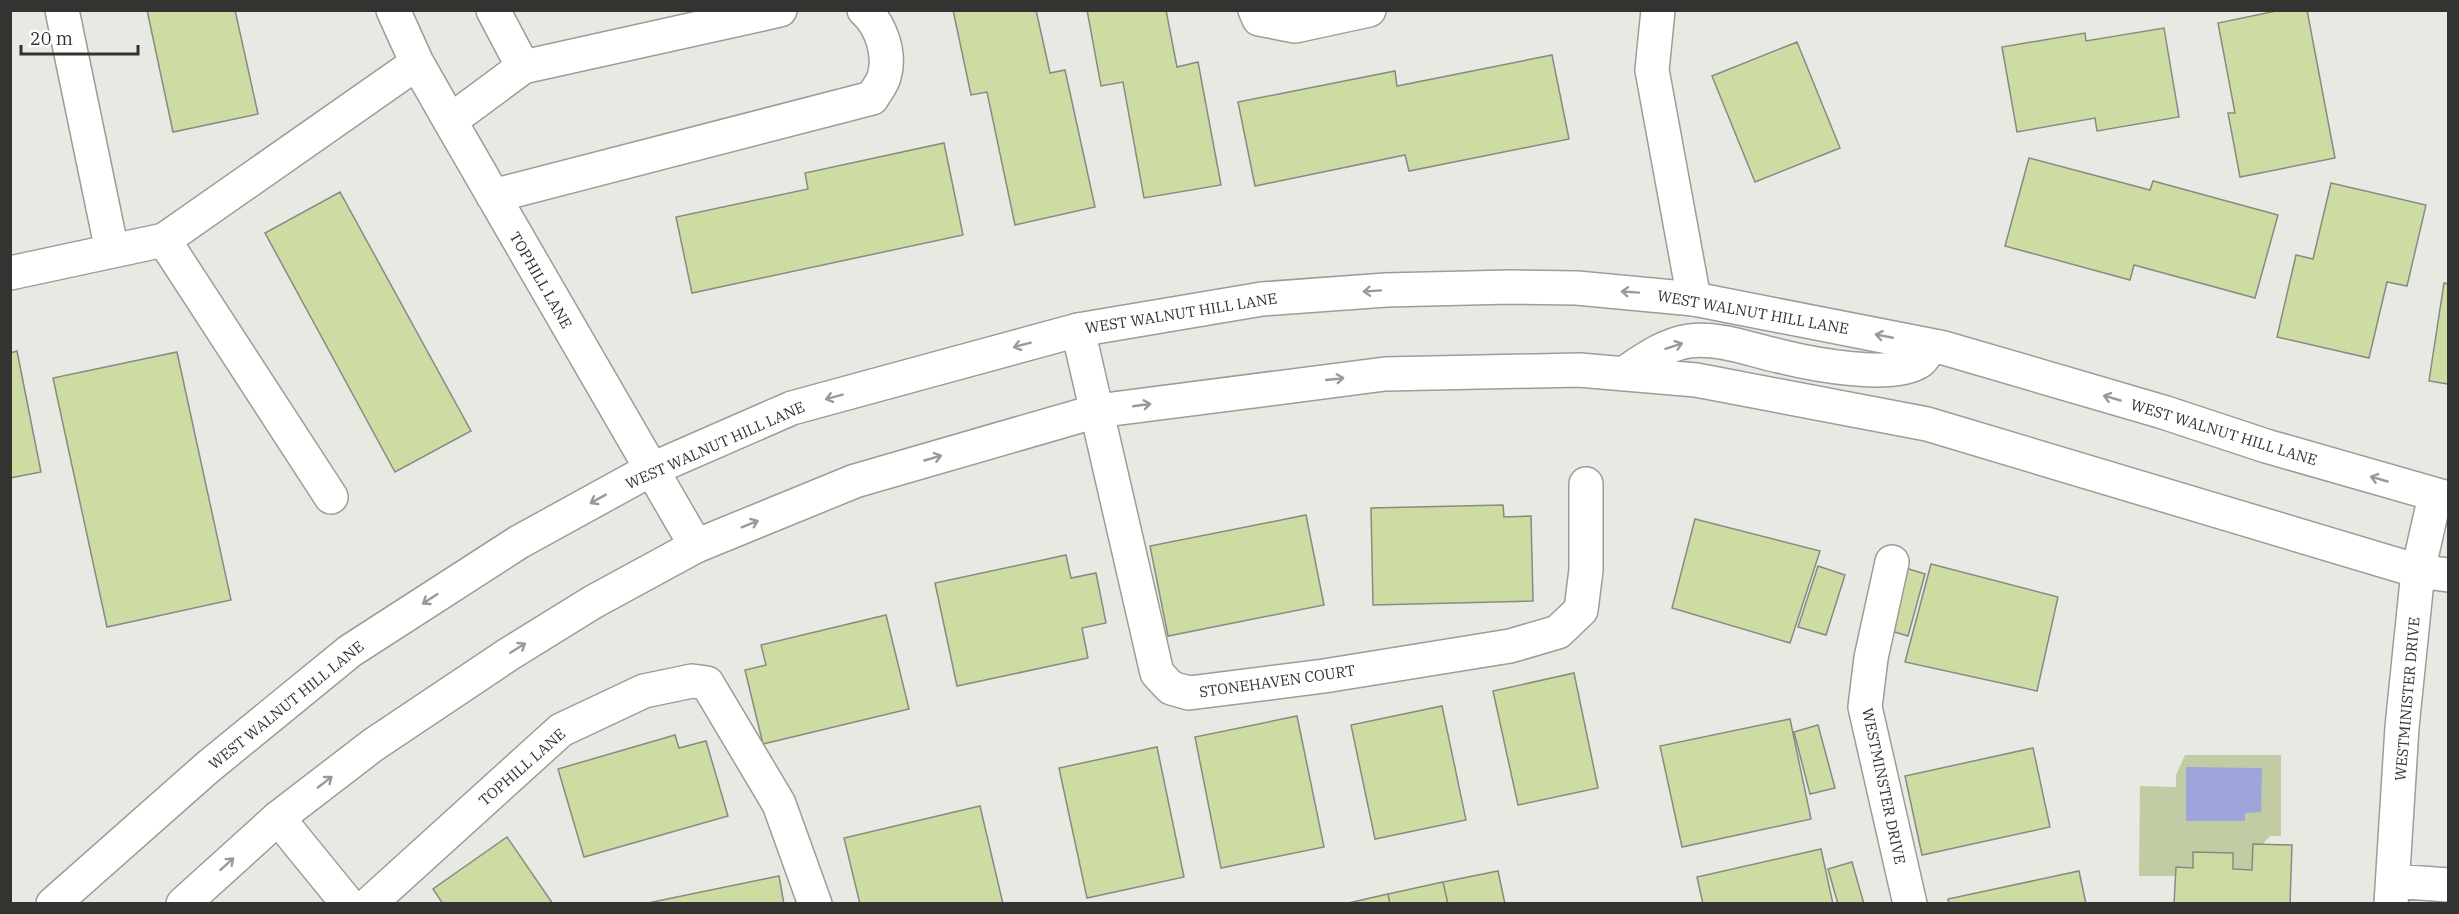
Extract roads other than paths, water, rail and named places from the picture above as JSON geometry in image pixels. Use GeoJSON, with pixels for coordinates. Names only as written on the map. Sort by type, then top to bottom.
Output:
{"type":"FeatureCollection","features":[{"type":"Feature","properties":{"kind":"main road"},"geometry":{"type":"LineString","coordinates":[[62,10],[112,251]]}},
{"type":"Feature","properties":{"kind":"main road","name":"TOPHILL LANE"},"geometry":{"type":"LineString","coordinates":[[393,10],[417,63],[650,470],[696,546]]}},
{"type":"Feature","properties":{"kind":"main road"},"geometry":{"type":"LineString","coordinates":[[493,10],[523,67]]}},
{"type":"Feature","properties":{"kind":"main road"},"geometry":{"type":"LineString","coordinates":[[450,121],[523,67],[780,10]]}},
{"type":"Feature","properties":{"kind":"main road"},"geometry":{"type":"LineString","coordinates":[[493,196],[872,98],[884,76],[885,46],[874,19],[864,10]]}},
{"type":"Feature","properties":{"kind":"main road"},"geometry":{"type":"LineString","coordinates":[[1255,10],[1259,19],[1295,26],[1369,10]]}},
{"type":"Feature","properties":{"kind":"main road"},"geometry":{"type":"LineString","coordinates":[[1658,10],[1652,70],[1694,299]]}},
{"type":"Feature","properties":{"kind":"main road"},"geometry":{"type":"LineString","coordinates":[[10,273],[164,240],[417,63]]}},
{"type":"Feature","properties":{"kind":"main road"},"geometry":{"type":"LineString","coordinates":[[164,240],[331,497]]}},
{"type":"Feature","properties":{"kind":"main road","name":"WEST WALNUT HILL LANE"},"geometry":{"type":"LineString","coordinates":[[53,903],[208,767],[350,651],[519,542],[650,470],[792,408],[1078,330],[1262,299],[1386,290],[1577,288],[1694,299],[1930,346],[2163,412],[2442,497]]}},
{"type":"Feature","properties":{"kind":"main road","name":"STONEHAVEN COURT"},"geometry":{"type":"LineString","coordinates":[[1078,330],[1157,674],[1171,688],[1189,693],[1324,676],[1510,646],[1558,632],[1581,610],[1586,570],[1586,484]]}},
{"type":"Feature","properties":{"kind":"main road"},"geometry":{"type":"LineString","coordinates":[[1623,374],[1657,351],[1689,341],[1728,344],[1781,357],[1877,370],[1894,369],[1920,361],[1930,346]]}},
{"type":"Feature","properties":{"kind":"main road"},"geometry":{"type":"LineString","coordinates":[[183,903],[279,818],[373,745],[509,654],[593,602],[696,546],[855,481],[1097,411],[1385,374],[1579,370],[1696,380],[1927,424],[2433,573]]}},
{"type":"Feature","properties":{"kind":"main road","name":"WESTMINISTER DRIVE"},"geometry":{"type":"LineString","coordinates":[[2393,892],[2402,727],[2433,573],[2442,497]]}},
{"type":"Feature","properties":{"kind":"main road","name":"WESTMINSTER DRIVE"},"geometry":{"type":"LineString","coordinates":[[1892,562],[1871,658],[1865,707],[1910,903]]}},
{"type":"Feature","properties":{"kind":"main road","name":"TOPHILL LANE"},"geometry":{"type":"LineString","coordinates":[[369,903],[561,730],[644,691],[692,681],[707,682],[779,804],[815,903]]}},
{"type":"Feature","properties":{"kind":"main road"},"geometry":{"type":"LineString","coordinates":[[279,818],[348,903]]}},
{"type":"Feature","properties":{"kind":"main road"},"geometry":{"type":"LineString","coordinates":[[2393,892],[2448,885]]}},
{"type":"Feature","properties":{"kind":"water"},"geometry":{"type":"Polygon","coordinates":[[[2186,767],[2262,768],[2261,812],[2245,813],[2245,821],[2186,821],[2186,767]]]}}]}
